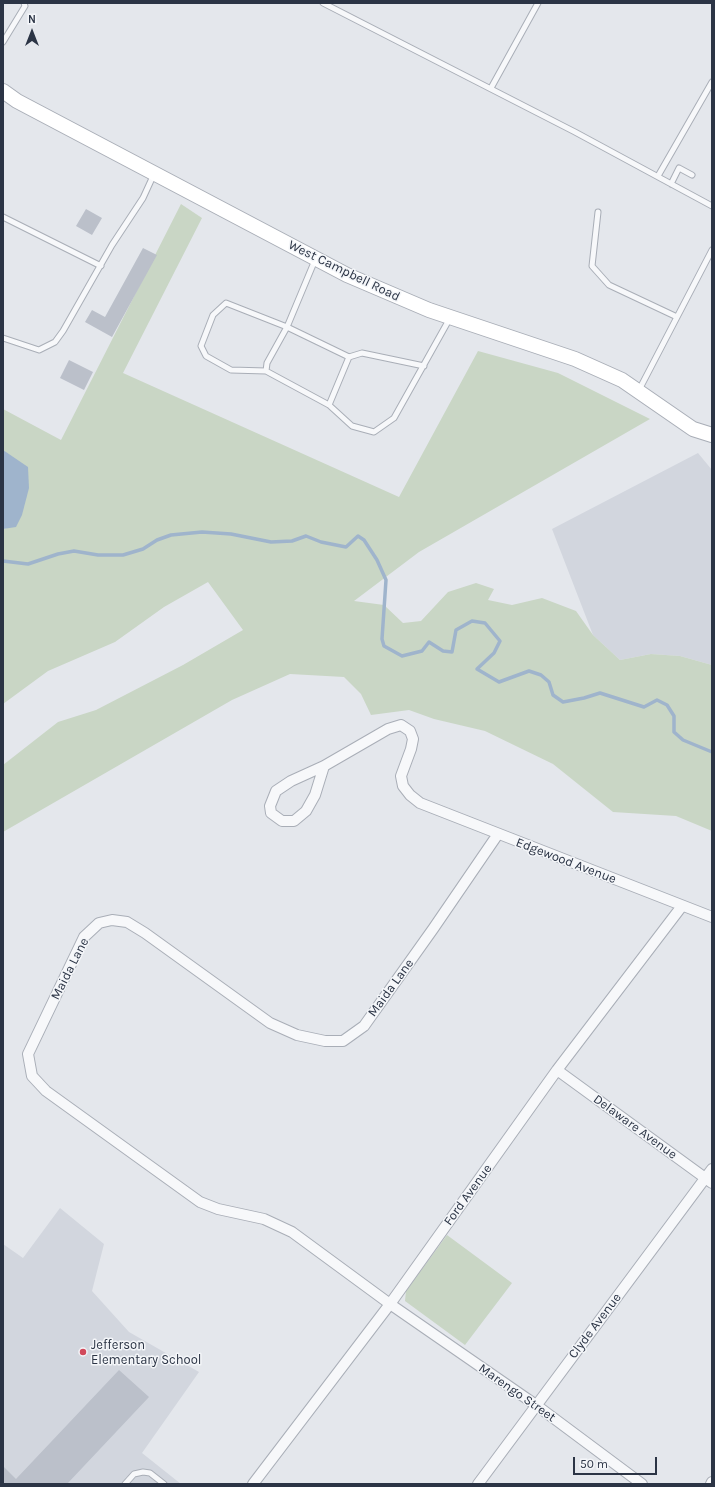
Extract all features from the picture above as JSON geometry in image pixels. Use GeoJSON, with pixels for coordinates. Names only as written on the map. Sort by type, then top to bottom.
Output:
{"type":"FeatureCollection","features":[{"type":"Feature","properties":{"kind":"street","name":"West Campbell Road"},"geometry":{"type":"LineString","coordinates":[[3,91],[17,101],[347,275],[429,310],[575,359],[622,380],[693,429],[712,435]]}},
{"type":"Feature","properties":{"kind":"street","name":"Edgewood Avenue"},"geometry":{"type":"LineString","coordinates":[[324,766],[388,729],[401,725],[410,731],[413,739],[401,776],[403,786],[410,795],[420,803],[712,917]]}},
{"type":"Feature","properties":{"kind":"street"},"geometry":{"type":"LineString","coordinates":[[324,766],[315,795],[306,811],[294,822],[282,822],[271,813],[270,806],[276,791],[324,766]]}},
{"type":"Feature","properties":{"kind":"street","name":"Maida Lane"},"geometry":{"type":"LineString","coordinates":[[390,1304],[292,1232],[264,1219],[218,1209],[200,1202],[46,1091],[32,1076],[28,1054],[84,937],[100,923],[112,920],[127,922],[145,933],[270,1022],[297,1035],[325,1041],[343,1041],[364,1026],[434,929],[498,834]]}},
{"type":"Feature","properties":{"kind":"street","name":"Ford Avenue"},"geometry":{"type":"LineString","coordinates":[[253,1484],[390,1304],[557,1070],[682,906]]}},
{"type":"Feature","properties":{"kind":"street","name":"Delaware Avenue"},"geometry":{"type":"LineString","coordinates":[[557,1070],[709,1180]]}},
{"type":"Feature","properties":{"kind":"street","name":"Clyde Avenue"},"geometry":{"type":"LineString","coordinates":[[478,1484],[536,1405],[709,1180],[712,1169]]}},
{"type":"Feature","properties":{"kind":"street","name":"Marengo Street"},"geometry":{"type":"LineString","coordinates":[[390,1304],[536,1405],[642,1484]]}},
{"type":"Feature","properties":{"kind":"lane"},"geometry":{"type":"LineString","coordinates":[[3,42],[25,6],[24,3]]}},
{"type":"Feature","properties":{"kind":"lane"},"geometry":{"type":"LineString","coordinates":[[323,3],[491,88],[712,206]]}},
{"type":"Feature","properties":{"kind":"lane"},"geometry":{"type":"LineString","coordinates":[[491,88],[538,3]]}},
{"type":"Feature","properties":{"kind":"lane"},"geometry":{"type":"LineString","coordinates":[[658,176],[712,82]]}},
{"type":"Feature","properties":{"kind":"lane"},"geometry":{"type":"LineString","coordinates":[[671,184],[679,168],[692,175]]}},
{"type":"Feature","properties":{"kind":"lane"},"geometry":{"type":"LineString","coordinates":[[3,338],[39,350],[55,342],[63,331],[112,245],[143,198],[154,173]]}},
{"type":"Feature","properties":{"kind":"lane"},"geometry":{"type":"LineString","coordinates":[[598,212],[592,266],[608,284],[677,317]]}},
{"type":"Feature","properties":{"kind":"lane"},"geometry":{"type":"LineString","coordinates":[[3,217],[101,266]]}},
{"type":"Feature","properties":{"kind":"lane"},"geometry":{"type":"LineString","coordinates":[[638,391],[712,250]]}},
{"type":"Feature","properties":{"kind":"lane"},"geometry":{"type":"LineString","coordinates":[[266,372],[267,363],[288,327],[316,259]]}},
{"type":"Feature","properties":{"kind":"lane"},"geometry":{"type":"LineString","coordinates":[[424,366],[362,353],[349,357],[288,327],[226,303],[212,315],[201,346],[206,356],[231,370],[266,372],[329,405],[352,426],[374,432],[394,418],[424,366],[450,317]]}},
{"type":"Feature","properties":{"kind":"lane"},"geometry":{"type":"LineString","coordinates":[[329,405],[349,357]]}},
{"type":"Feature","properties":{"kind":"lane"},"geometry":{"type":"LineString","coordinates":[[125,1484],[134,1474],[143,1472],[150,1474],[164,1484]]}},
{"type":"Feature","properties":{"kind":"shaded area"},"geometry":{"type":"Polygon","coordinates":[[[698,453],[712,470],[712,665],[680,656],[651,654],[620,660],[593,635],[552,529],[698,453]]]}},
{"type":"Feature","properties":{"kind":"shaded area","name":"Jefferson Elementary School"},"geometry":{"type":"Polygon","coordinates":[[[60,1208],[104,1244],[92,1291],[129,1332],[199,1372],[142,1453],[181,1484],[3,1484],[3,1244],[23,1258],[60,1208]]]}},
{"type":"Feature","properties":{"kind":"green space"},"geometry":{"type":"Polygon","coordinates":[[[181,204],[202,218],[123,373],[399,497],[478,351],[558,373],[650,419],[419,552],[354,601],[384,605],[403,623],[421,621],[448,592],[476,583],[494,589],[488,600],[512,605],[542,598],[576,611],[593,635],[620,660],[651,654],[680,656],[712,665],[712,831],[676,816],[613,812],[553,764],[485,731],[434,719],[409,710],[371,715],[361,694],[344,677],[290,674],[232,700],[3,832],[3,765],[58,722],[96,710],[183,665],[243,630],[208,582],[164,607],[115,642],[48,671],[3,704],[3,529],[16,526],[5,452],[3,450],[3,409],[61,440],[181,204]]]}},
{"type":"Feature","properties":{"kind":"green space"},"geometry":{"type":"Polygon","coordinates":[[[447,1235],[512,1283],[465,1345],[405,1301],[406,1291],[447,1235]]]}},
{"type":"Feature","properties":{"kind":"water"},"geometry":{"type":"Polygon","coordinates":[[[3,450],[28,467],[29,488],[22,515],[16,527],[3,529],[3,450]]]}},
{"type":"Feature","properties":{"kind":"building"},"geometry":{"type":"Polygon","coordinates":[[[86,209],[102,218],[92,235],[76,226],[86,209]]]}},
{"type":"Feature","properties":{"kind":"building"},"geometry":{"type":"Polygon","coordinates":[[[143,248],[157,255],[112,337],[85,322],[92,310],[105,317],[143,248]]]}},
{"type":"Feature","properties":{"kind":"building"},"geometry":{"type":"Polygon","coordinates":[[[69,360],[93,372],[84,390],[60,378],[69,360]]]}},
{"type":"Feature","properties":{"kind":"building"},"geometry":{"type":"Polygon","coordinates":[[[119,1370],[149,1397],[67,1484],[3,1484],[3,1466],[16,1479],[119,1370]]]}},
{"type":"Feature","properties":{"kind":"waterway"},"geometry":{"type":"LineString","coordinates":[[3,561],[28,564],[58,554],[74,551],[98,555],[123,555],[143,549],[157,540],[171,535],[202,532],[231,534],[271,542],[292,541],[306,536],[321,542],[346,547],[358,536],[364,540],[377,560],[386,580],[382,639],[384,646],[402,656],[422,651],[429,642],[443,651],[452,652],[456,630],[472,621],[485,623],[500,641],[494,653],[477,669],[499,682],[529,671],[541,675],[549,682],[553,695],[563,702],[600,693],[644,707],[657,700],[667,705],[674,716],[674,732],[683,740],[712,752]]}},
{"type":"Feature","properties":{"kind":"place","name":"Jefferson Elementary School"},"geometry":{"type":"Point","coordinates":[83,1352]}}]}
